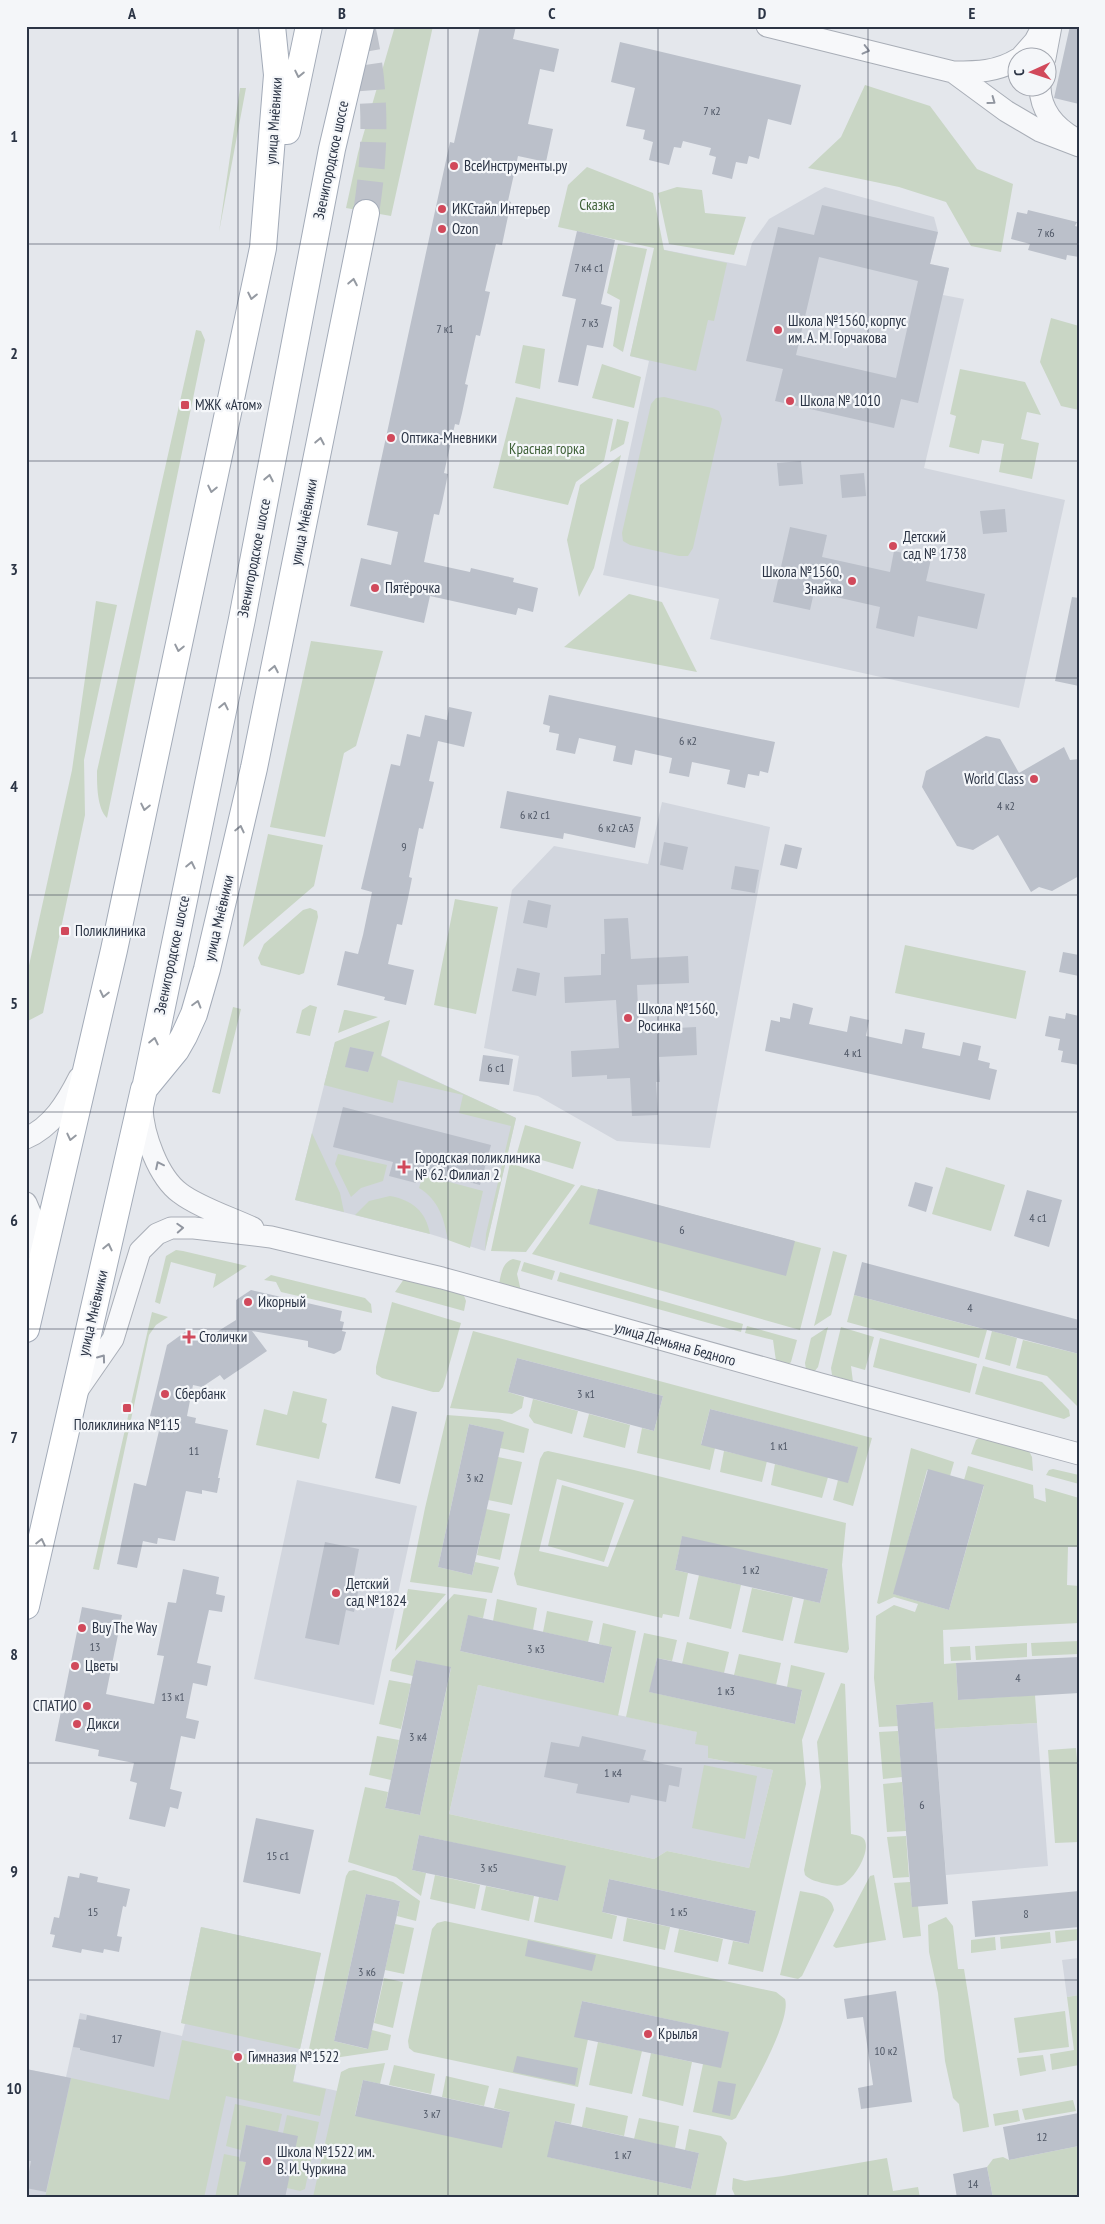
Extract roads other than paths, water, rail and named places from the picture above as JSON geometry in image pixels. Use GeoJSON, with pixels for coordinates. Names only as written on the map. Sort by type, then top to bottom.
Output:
{"type":"FeatureCollection","features":[{"type":"Feature","properties":{"kind":"main road","name":"улица Мнёвники"},"geometry":{"type":"LineString","coordinates":[[26,1330],[94,1038],[263,248],[277,75],[272,26]]}},
{"type":"Feature","properties":{"kind":"main road"},"geometry":{"type":"LineString","coordinates":[[263,248],[309,26]]}},
{"type":"Feature","properties":{"kind":"main road","name":"Звенигородское шоссе"},"geometry":{"type":"LineString","coordinates":[[144,1092],[242,619],[332,149],[361,29]]}},
{"type":"Feature","properties":{"kind":"main road","name":"улица Мнёвники"},"geometry":{"type":"LineString","coordinates":[[26,1606],[144,1092],[176,1050],[184,1036],[194,1014],[206,975],[254,768],[366,213]]}},
{"type":"Feature","properties":{"kind":"street"},"geometry":{"type":"LineString","coordinates":[[767,26],[953,72],[996,70],[1008,64]]}},
{"type":"Feature","properties":{"kind":"street"},"geometry":{"type":"LineString","coordinates":[[1028,48],[1044,26]]}},
{"type":"Feature","properties":{"kind":"street"},"geometry":{"type":"LineString","coordinates":[[1047,48],[1051,26]]}},
{"type":"Feature","properties":{"kind":"street"},"geometry":{"type":"LineString","coordinates":[[953,72],[1006,111],[1040,131],[1079,146]]}},
{"type":"Feature","properties":{"kind":"street"},"geometry":{"type":"LineString","coordinates":[[1043,98],[1047,114],[1054,124],[1079,141]]}},
{"type":"Feature","properties":{"kind":"street"},"geometry":{"type":"LineString","coordinates":[[26,1138],[48,1125],[61,1109],[84,1068],[94,1038]]}},
{"type":"Feature","properties":{"kind":"street","name":"улица Демьяна Бедного"},"geometry":{"type":"LineString","coordinates":[[144,1092],[142,1118],[147,1138],[163,1173],[178,1192],[271,1237]]}},
{"type":"Feature","properties":{"kind":"street"},"geometry":{"type":"LineString","coordinates":[[26,1203],[34,1222],[41,1268]]}},
{"type":"Feature","properties":{"kind":"street","name":"улица Демьяна Бедного"},"geometry":{"type":"LineString","coordinates":[[74,1397],[113,1339],[140,1251],[152,1238],[171,1228],[184,1227],[271,1237],[442,1278],[1079,1454]]}},
{"type":"Feature","properties":{"kind":"tunnel"},"geometry":{"type":"LineString","coordinates":[[362,26],[370,73],[373,120],[372,166],[366,213]]}},
{"type":"Feature","properties":{"kind":"place","name":"ВсеИнструменты.ру"},"geometry":{"type":"Point","coordinates":[454,166]}},
{"type":"Feature","properties":{"kind":"place","name":"ИКСтайл Интерьер"},"geometry":{"type":"Point","coordinates":[442,209]}},
{"type":"Feature","properties":{"kind":"place","name":"Ozon"},"geometry":{"type":"Point","coordinates":[442,229]}},
{"type":"Feature","properties":{"kind":"place","name":"Школа №1560, корпус им. А. М. Горчакова"},"geometry":{"type":"Point","coordinates":[778,330]}},
{"type":"Feature","properties":{"kind":"place","name":"Школа № 1010"},"geometry":{"type":"Point","coordinates":[790,401]}},
{"type":"Feature","properties":{"kind":"place","name":"МЖК «Атом»"},"geometry":{"type":"Point","coordinates":[185,405]}},
{"type":"Feature","properties":{"kind":"place","name":"Оптика-Мневники"},"geometry":{"type":"Point","coordinates":[391,438]}},
{"type":"Feature","properties":{"kind":"place","name":"Детский сад № 1738"},"geometry":{"type":"Point","coordinates":[893,546]}},
{"type":"Feature","properties":{"kind":"place","name":"Школа №1560, Знайка"},"geometry":{"type":"Point","coordinates":[852,581]}},
{"type":"Feature","properties":{"kind":"place","name":"Пятёрочка"},"geometry":{"type":"Point","coordinates":[375,588]}},
{"type":"Feature","properties":{"kind":"place","name":"World Class"},"geometry":{"type":"Point","coordinates":[1034,779]}},
{"type":"Feature","properties":{"kind":"place","name":"Поликлиника"},"geometry":{"type":"Point","coordinates":[65,931]}},
{"type":"Feature","properties":{"kind":"place","name":"Школа №1560, Росинка"},"geometry":{"type":"Point","coordinates":[628,1018]}},
{"type":"Feature","properties":{"kind":"place","name":"Городская поликлиника № 62. Филиал 2"},"geometry":{"type":"Point","coordinates":[404,1167]}},
{"type":"Feature","properties":{"kind":"place","name":"Икорный"},"geometry":{"type":"Point","coordinates":[248,1302]}},
{"type":"Feature","properties":{"kind":"place","name":"Столички"},"geometry":{"type":"Point","coordinates":[189,1337]}},
{"type":"Feature","properties":{"kind":"place","name":"Сбербанк"},"geometry":{"type":"Point","coordinates":[165,1394]}},
{"type":"Feature","properties":{"kind":"place","name":"Поликлиника №115"},"geometry":{"type":"Point","coordinates":[127,1408]}},
{"type":"Feature","properties":{"kind":"place","name":"Детский сад №1824"},"geometry":{"type":"Point","coordinates":[336,1593]}},
{"type":"Feature","properties":{"kind":"place","name":"Buy The Way"},"geometry":{"type":"Point","coordinates":[82,1628]}},
{"type":"Feature","properties":{"kind":"place","name":"Цветы"},"geometry":{"type":"Point","coordinates":[75,1666]}},
{"type":"Feature","properties":{"kind":"place","name":"СПАТИО"},"geometry":{"type":"Point","coordinates":[87,1706]}},
{"type":"Feature","properties":{"kind":"place","name":"Дикси"},"geometry":{"type":"Point","coordinates":[77,1724]}},
{"type":"Feature","properties":{"kind":"place","name":"Крылья"},"geometry":{"type":"Point","coordinates":[648,2034]}},
{"type":"Feature","properties":{"kind":"place","name":"Гимназия №1522"},"geometry":{"type":"Point","coordinates":[238,2057]}},
{"type":"Feature","properties":{"kind":"place","name":"Школа №1522 им. В. И. Чуркина"},"geometry":{"type":"Point","coordinates":[267,2161]}},
{"type":"Feature","properties":{"kind":"park label","name":"Сказка"},"geometry":{"type":"Point","coordinates":[597,205]}},
{"type":"Feature","properties":{"kind":"park label","name":"Красная горка"},"geometry":{"type":"Point","coordinates":[547,449]}}]}
